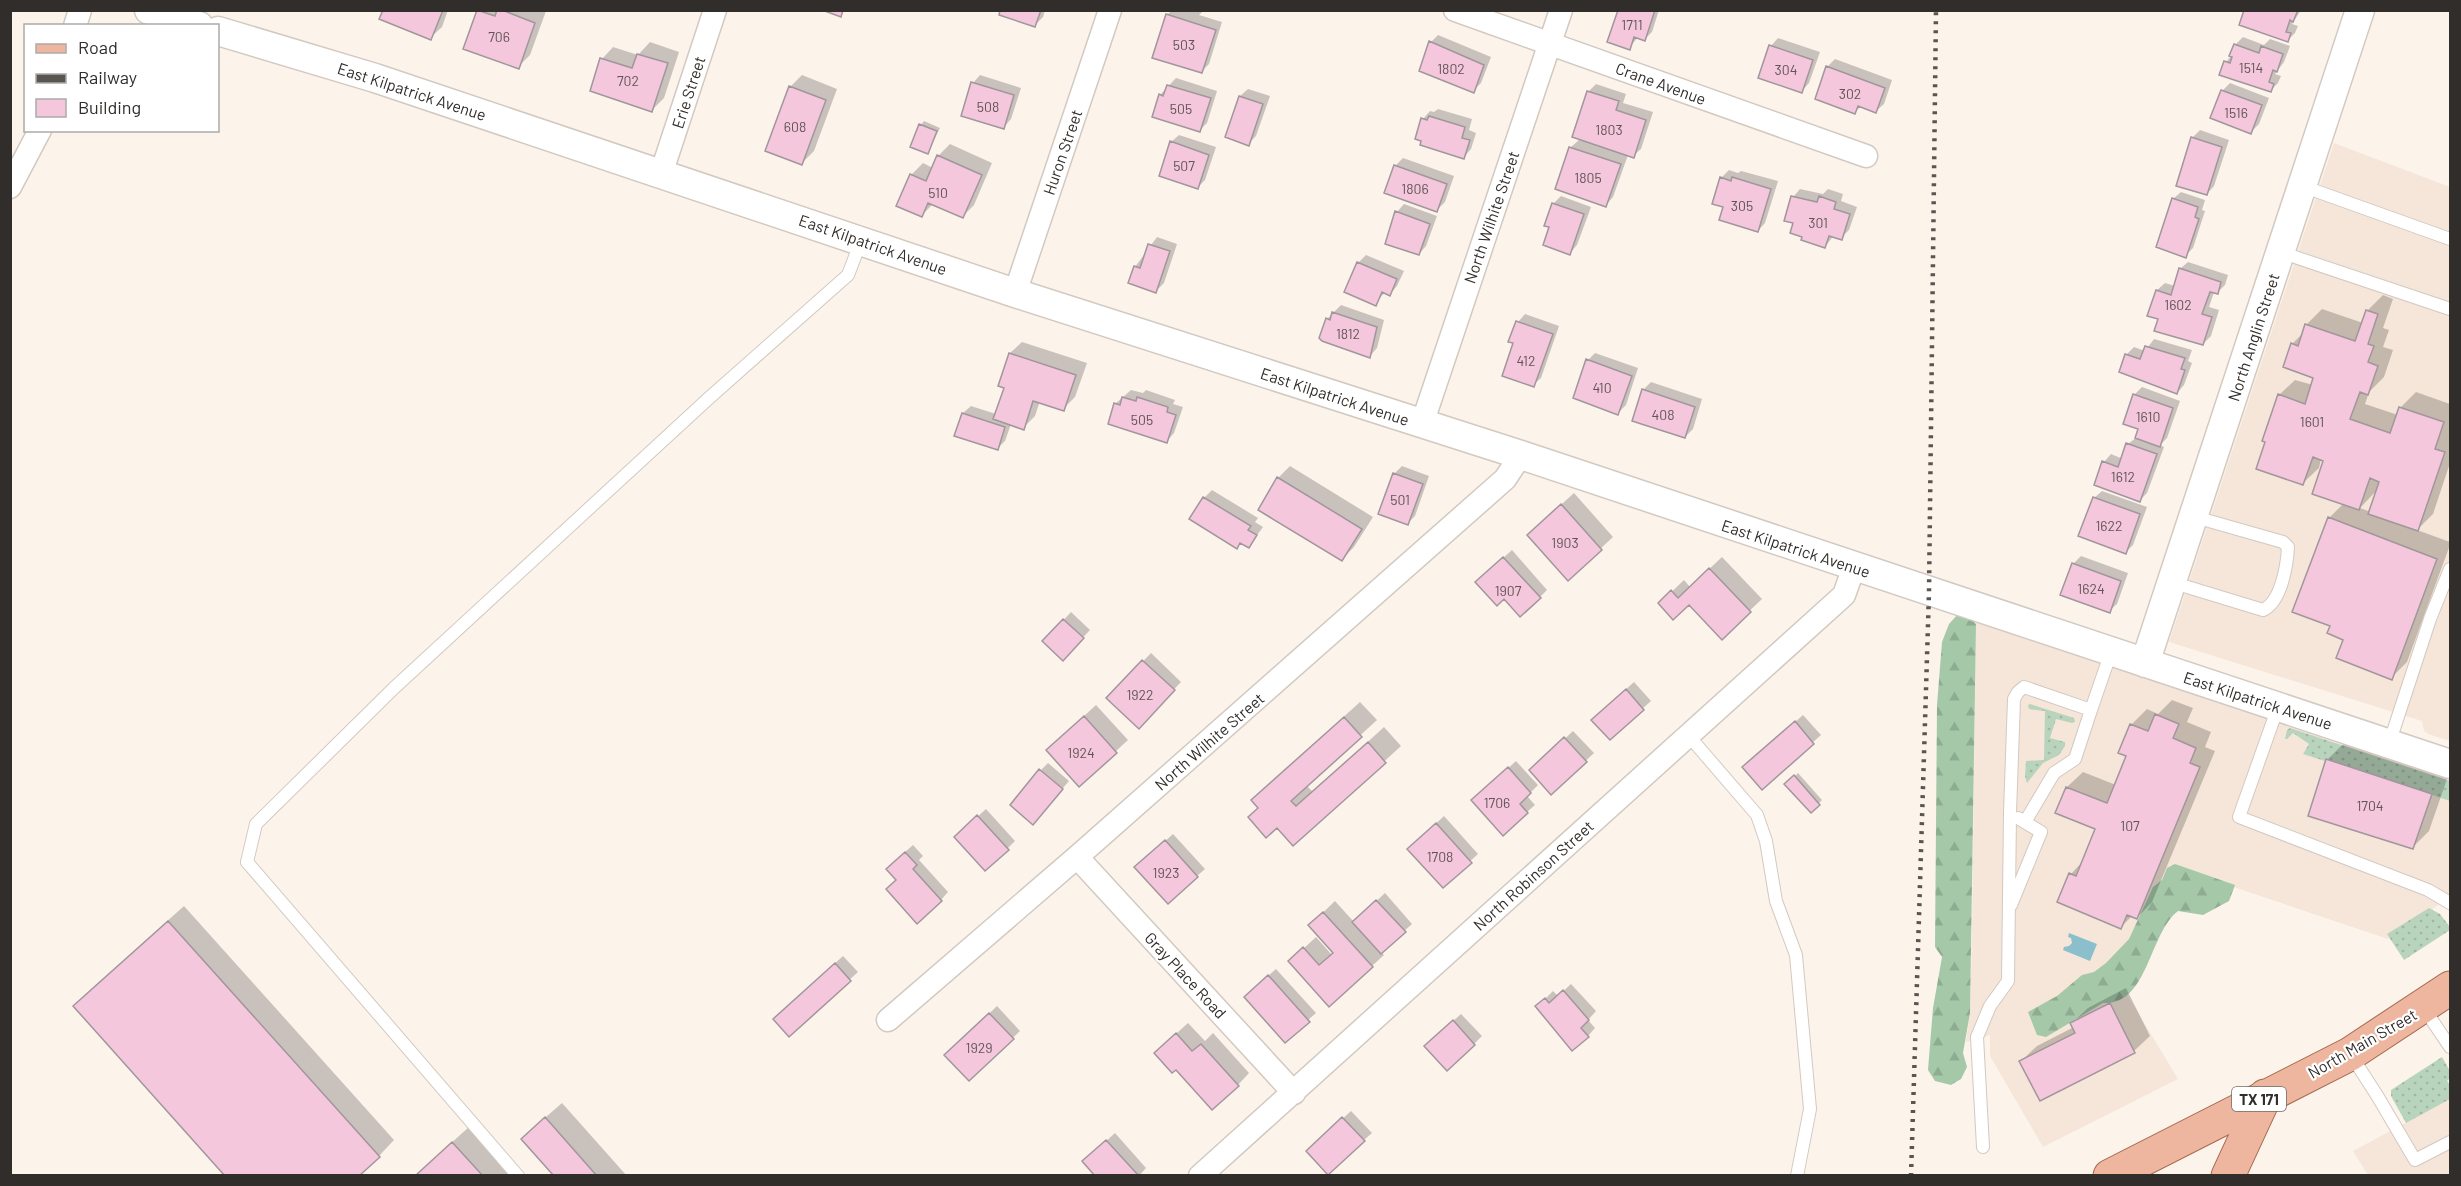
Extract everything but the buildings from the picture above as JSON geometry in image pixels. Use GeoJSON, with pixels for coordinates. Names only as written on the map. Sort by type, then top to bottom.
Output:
{"type":"FeatureCollection","features":[{"type":"Feature","properties":{"kind":"main road","name":"North Main Street"},"geometry":{"type":"LineString","coordinates":[[2110,1176],[2166,1161],[2265,1096],[2350,1053],[2451,988]]}},
{"type":"Feature","properties":{"kind":"main road","name":"TX 171"},"geometry":{"type":"LineString","coordinates":[[2228,1176],[2265,1096]]}},
{"type":"Feature","properties":{"kind":"street"},"geometry":{"type":"LineString","coordinates":[[149,10],[193,24]]}},
{"type":"Feature","properties":{"kind":"street","name":"Erie Street"},"geometry":{"type":"LineString","coordinates":[[661,174],[715,10]]}},
{"type":"Feature","properties":{"kind":"street","name":"Huron Street"},"geometry":{"type":"LineString","coordinates":[[1015,293],[1110,10]]}},
{"type":"Feature","properties":{"kind":"street","name":"Crane Avenue"},"geometry":{"type":"LineString","coordinates":[[1455,10],[1866,156]]}},
{"type":"Feature","properties":{"kind":"street","name":"North Wilhite Street"},"geometry":{"type":"LineString","coordinates":[[1422,424],[1561,10]]}},
{"type":"Feature","properties":{"kind":"street","name":"North Anglin Street"},"geometry":{"type":"LineString","coordinates":[[2145,663],[2195,517],[2360,10]]}},
{"type":"Feature","properties":{"kind":"street","name":"East Kilpatrick Avenue"},"geometry":{"type":"LineString","coordinates":[[219,31],[375,78],[1015,293],[1521,455],[2450,764]]}},
{"type":"Feature","properties":{"kind":"street"},"geometry":{"type":"LineString","coordinates":[[10,187],[39,132]]}},
{"type":"Feature","properties":{"kind":"street","name":"North Wilhite Street"},"geometry":{"type":"LineString","coordinates":[[888,1020],[1077,857],[1505,479],[1521,455]]}},
{"type":"Feature","properties":{"kind":"street","name":"North Robinson Street"},"geometry":{"type":"LineString","coordinates":[[1200,1176],[1844,595],[1854,567]]}},
{"type":"Feature","properties":{"kind":"street","name":"Gray Place Road"},"geometry":{"type":"LineString","coordinates":[[1077,857],[1294,1093]]}},
{"type":"Feature","properties":{"kind":"lane"},"geometry":{"type":"LineString","coordinates":[[2302,186],[2451,239]]}},
{"type":"Feature","properties":{"kind":"lane"},"geometry":{"type":"LineString","coordinates":[[518,1176],[247,862],[256,824],[394,688],[718,390],[848,275],[861,240]]}},
{"type":"Feature","properties":{"kind":"lane"},"geometry":{"type":"LineString","coordinates":[[2280,252],[2451,309]]}},
{"type":"Feature","properties":{"kind":"lane"},"geometry":{"type":"LineString","coordinates":[[2171,582],[2263,610],[2277,599],[2288,547],[2283,542],[2195,517]]}},
{"type":"Feature","properties":{"kind":"lane"},"geometry":{"type":"LineString","coordinates":[[2389,744],[2430,619],[2451,569]]}},
{"type":"Feature","properties":{"kind":"lane"},"geometry":{"type":"LineString","coordinates":[[2025,822],[2054,773],[2075,759],[2112,652]]}},
{"type":"Feature","properties":{"kind":"lane"},"geometry":{"type":"LineString","coordinates":[[1983,1147],[1977,1037],[1990,1006],[2008,981],[2014,699],[2024,687],[2091,710]]}},
{"type":"Feature","properties":{"kind":"lane"},"geometry":{"type":"LineString","coordinates":[[2278,707],[2239,817],[2428,890],[2451,903]]}},
{"type":"Feature","properties":{"kind":"lane"},"geometry":{"type":"LineString","coordinates":[[1688,735],[1757,816],[1766,841],[1776,901],[1796,955],[1810,1109],[1797,1176]]}},
{"type":"Feature","properties":{"kind":"lane"},"geometry":{"type":"LineString","coordinates":[[2008,911],[2041,832],[2010,813]]}},
{"type":"Feature","properties":{"kind":"lane"},"geometry":{"type":"LineString","coordinates":[[2423,1007],[2451,1047]]}},
{"type":"Feature","properties":{"kind":"lane"},"geometry":{"type":"LineString","coordinates":[[2350,1053],[2415,1160],[2451,1142]]}},
{"type":"Feature","properties":{"kind":"shaded area"},"geometry":{"type":"Polygon","coordinates":[[[2334,143],[2450,187],[2450,741],[2428,734],[2424,731],[2422,721],[2169,642],[2334,143]]]}},
{"type":"Feature","properties":{"kind":"shaded area"},"geometry":{"type":"Polygon","coordinates":[[[1976,619],[2450,781],[2450,895],[2419,920],[2388,939],[2177,868],[2122,986],[2178,1079],[2043,1147],[1990,1056],[1990,1035],[1966,1042],[1970,1013],[1972,937],[1976,619]]]}},
{"type":"Feature","properties":{"kind":"shaded area"},"geometry":{"type":"Polygon","coordinates":[[[2450,1099],[2450,1175],[2368,1175],[2353,1151],[2450,1099]]]}},
{"type":"Feature","properties":{"kind":"green space"},"geometry":{"type":"Polygon","coordinates":[[[1959,613],[1976,624],[1970,1013],[1963,1053],[1967,1067],[1961,1079],[1951,1085],[1935,1081],[1928,1070],[1933,1008],[1942,957],[1935,947],[1937,705],[1942,642],[1949,624],[1959,613]]]}},
{"type":"Feature","properties":{"kind":"green space"},"geometry":{"type":"Polygon","coordinates":[[[2030,704],[2074,718],[2075,722],[2056,719],[2050,738],[2065,742],[2065,746],[2059,755],[2043,763],[2027,783],[2026,761],[2044,760],[2045,711],[2029,709],[2030,704]]]}},
{"type":"Feature","properties":{"kind":"green space"},"geometry":{"type":"Polygon","coordinates":[[[2290,728],[2450,781],[2450,801],[2326,759],[2325,761],[2303,754],[2309,744],[2293,733],[2285,739],[2287,730],[2290,728]]]}},
{"type":"Feature","properties":{"kind":"green space"},"geometry":{"type":"Polygon","coordinates":[[[2175,864],[2235,885],[2229,901],[2203,915],[2178,911],[2168,921],[2139,981],[2130,993],[2118,1001],[2103,1003],[2046,1037],[2037,1035],[2028,1012],[2057,996],[2082,975],[2094,972],[2106,963],[2129,939],[2153,887],[2162,880],[2167,868],[2175,864]]]}},
{"type":"Feature","properties":{"kind":"green space"},"geometry":{"type":"Polygon","coordinates":[[[2429,908],[2440,914],[2450,930],[2404,960],[2387,934],[2429,908]]]}},
{"type":"Feature","properties":{"kind":"green space"},"geometry":{"type":"Polygon","coordinates":[[[2442,1057],[2450,1071],[2450,1078],[2447,1081],[2450,1085],[2450,1099],[2406,1123],[2391,1096],[2391,1090],[2442,1057]]]}},
{"type":"Feature","properties":{"kind":"water"},"geometry":{"type":"Polygon","coordinates":[[[2069,933],[2097,944],[2090,961],[2063,950],[2072,943],[2071,938],[2068,937],[2069,933]]]}},
{"type":"Feature","properties":{"kind":"railway"},"geometry":{"type":"LineString","coordinates":[[1911,1176],[1929,592],[1936,10]]}}]}
